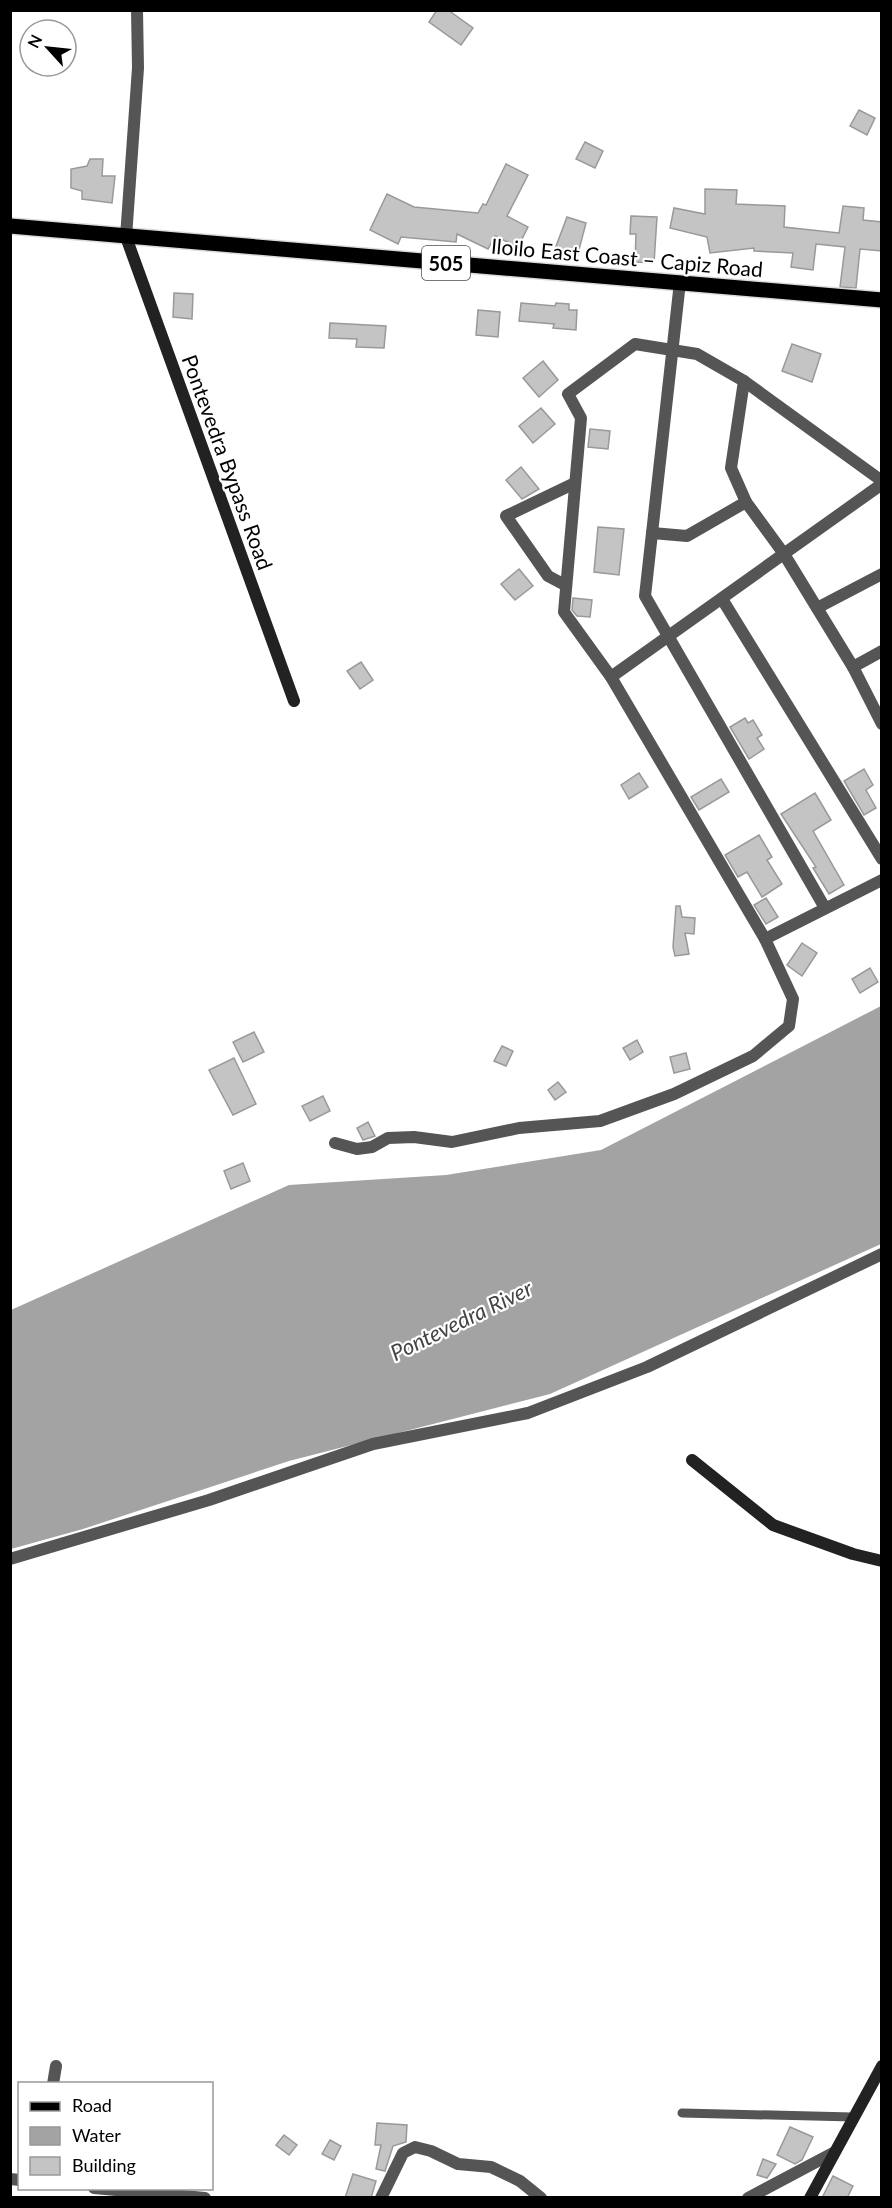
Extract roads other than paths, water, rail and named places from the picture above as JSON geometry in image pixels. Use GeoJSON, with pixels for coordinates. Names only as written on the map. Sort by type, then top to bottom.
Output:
{"type":"FeatureCollection","features":[{"type":"Feature","properties":{"kind":"main road","name":"Iloilo East Coast – Capiz Road"},"geometry":{"type":"LineString","coordinates":[[10,226],[882,300]]}},
{"type":"Feature","properties":{"kind":"main road","name":"Pontevedra Bypass Road"},"geometry":{"type":"LineString","coordinates":[[126,237],[294,701]]}},
{"type":"Feature","properties":{"kind":"main road"},"geometry":{"type":"LineString","coordinates":[[692,1460],[773,1525],[853,1554],[882,1561]]}},
{"type":"Feature","properties":{"kind":"main road"},"geometry":{"type":"LineString","coordinates":[[810,2198],[882,2066]]}},
{"type":"Feature","properties":{"kind":"street"},"geometry":{"type":"LineString","coordinates":[[126,237],[138,68],[137,10]]}},
{"type":"Feature","properties":{"kind":"street"},"geometry":{"type":"LineString","coordinates":[[680,282],[645,596],[825,908]]}},
{"type":"Feature","properties":{"kind":"street"},"geometry":{"type":"LineString","coordinates":[[335,1143],[357,1149],[372,1147],[388,1138],[414,1137],[452,1142],[519,1128],[600,1121],[684,1090],[753,1056],[789,1026],[793,999],[765,939],[611,677],[564,612],[581,418],[568,394],[635,345],[697,354],[744,381],[882,482],[611,677]]}},
{"type":"Feature","properties":{"kind":"street"},"geometry":{"type":"LineString","coordinates":[[744,381],[731,468],[747,502],[784,554],[853,667],[882,723]]}},
{"type":"Feature","properties":{"kind":"street"},"geometry":{"type":"LineString","coordinates":[[565,585],[548,576],[506,516],[575,483]]}},
{"type":"Feature","properties":{"kind":"street"},"geometry":{"type":"LineString","coordinates":[[652,533],[687,536],[747,502]]}},
{"type":"Feature","properties":{"kind":"street"},"geometry":{"type":"LineString","coordinates":[[817,608],[882,574]]}},
{"type":"Feature","properties":{"kind":"street"},"geometry":{"type":"LineString","coordinates":[[722,599],[882,859]]}},
{"type":"Feature","properties":{"kind":"street"},"geometry":{"type":"LineString","coordinates":[[853,667],[882,651]]}},
{"type":"Feature","properties":{"kind":"street"},"geometry":{"type":"LineString","coordinates":[[765,939],[882,880]]}},
{"type":"Feature","properties":{"kind":"street"},"geometry":{"type":"LineString","coordinates":[[10,1559],[209,1500],[373,1444],[528,1413],[647,1367],[882,1254]]}},
{"type":"Feature","properties":{"kind":"street"},"geometry":{"type":"LineString","coordinates":[[53,2082],[56,2066]]}},
{"type":"Feature","properties":{"kind":"street"},"geometry":{"type":"LineString","coordinates":[[381,2198],[403,2153],[415,2147],[431,2151],[458,2164],[491,2167],[520,2181],[541,2198]]}},
{"type":"Feature","properties":{"kind":"street"},"geometry":{"type":"LineString","coordinates":[[748,2198],[833,2153]]}},
{"type":"Feature","properties":{"kind":"street"},"geometry":{"type":"LineString","coordinates":[[102,2190],[118,2194],[205,2198]]}},
{"type":"Feature","properties":{"kind":"lane"},"geometry":{"type":"LineString","coordinates":[[682,2113],[853,2117]]}},
{"type":"Feature","properties":{"kind":"water","name":"Pontevedra River"},"geometry":{"type":"Polygon","coordinates":[[[881,1006],[881,1244],[550,1394],[289,1461],[83,1529],[11,1549],[11,1310],[289,1185],[446,1175],[601,1150],[881,1006]]]}}]}
